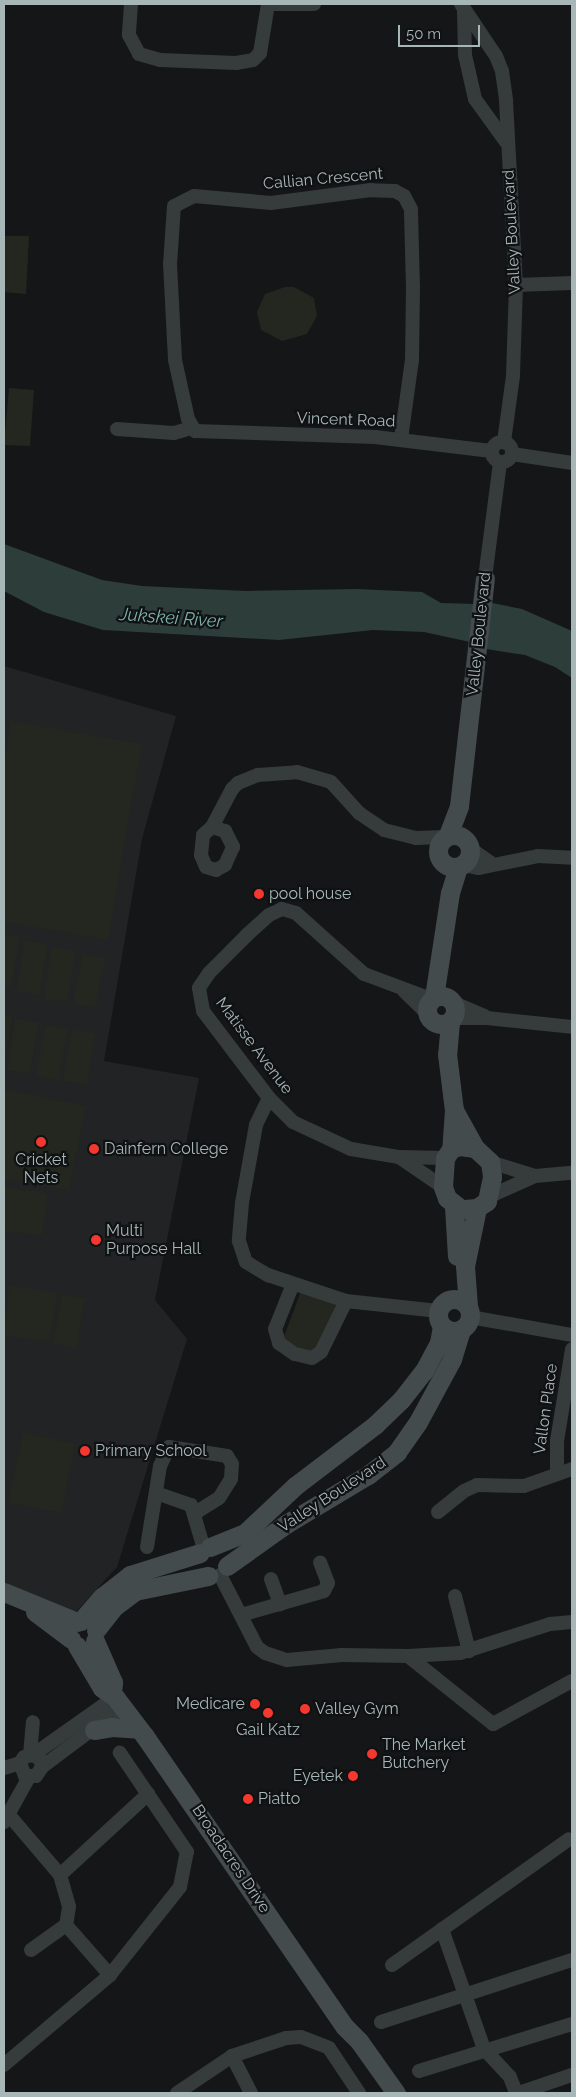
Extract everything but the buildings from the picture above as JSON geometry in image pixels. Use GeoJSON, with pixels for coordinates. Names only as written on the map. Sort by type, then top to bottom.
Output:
{"type":"FeatureCollection","features":[{"type":"Feature","properties":{"kind":"street"},"geometry":{"type":"LineString","coordinates":[[131,4],[129,36],[139,54],[160,60],[236,63],[253,60],[260,53],[268,4],[314,4]]}},
{"type":"Feature","properties":{"kind":"street","name":"Valley Boulevard"},"geometry":{"type":"LineString","coordinates":[[463,8],[488,43],[502,70],[506,101],[506,142],[512,185],[516,285],[513,376],[504,442]]}},
{"type":"Feature","properties":{"kind":"street","name":"Valley Boulevard"},"geometry":{"type":"LineString","coordinates":[[463,8],[465,55],[473,92],[492,125],[506,142]]}},
{"type":"Feature","properties":{"kind":"street","name":"Callian Crescent"},"geometry":{"type":"LineString","coordinates":[[195,430],[175,360],[170,237],[174,206],[194,196],[271,203],[395,190],[408,200],[412,228],[412,360],[401,439]]}},
{"type":"Feature","properties":{"kind":"street"},"geometry":{"type":"LineString","coordinates":[[516,285],[572,283]]}},
{"type":"Feature","properties":{"kind":"street","name":"Vincent Road"},"geometry":{"type":"LineString","coordinates":[[117,429],[167,433],[195,430],[401,439],[496,457]]}},
{"type":"Feature","properties":{"kind":"street"},"geometry":{"type":"LineString","coordinates":[[504,442],[510,445],[512,454],[508,461],[496,457],[497,443],[504,442]]}},
{"type":"Feature","properties":{"kind":"street"},"geometry":{"type":"LineString","coordinates":[[512,454],[572,463]]}},
{"type":"Feature","properties":{"kind":"street","name":"Valley Boulevard"},"geometry":{"type":"LineString","coordinates":[[453,850],[485,578],[496,457]]}},
{"type":"Feature","properties":{"kind":"street"},"geometry":{"type":"LineString","coordinates":[[212,827],[232,788],[238,783],[258,774],[297,772],[331,782],[376,826],[492,863],[544,856],[572,858]]}},
{"type":"Feature","properties":{"kind":"street"},"geometry":{"type":"LineString","coordinates":[[453,850],[443,954],[442,1009],[454,1110],[443,1187],[454,1206],[483,1202],[535,1176]]}},
{"type":"Feature","properties":{"kind":"street","name":"Matisse Avenue"},"geometry":{"type":"LineString","coordinates":[[442,1009],[364,974],[296,913],[282,908],[269,915],[248,934],[208,973],[199,988],[203,1011],[269,1098],[293,1122],[329,1141],[360,1151],[399,1157],[448,1154]]}},
{"type":"Feature","properties":{"kind":"street"},"geometry":{"type":"LineString","coordinates":[[442,1009],[487,1018],[572,1027]]}},
{"type":"Feature","properties":{"kind":"street"},"geometry":{"type":"LineString","coordinates":[[269,1098],[256,1125],[242,1203],[239,1241],[246,1262],[293,1284],[346,1301],[441,1313]]}},
{"type":"Feature","properties":{"kind":"street"},"geometry":{"type":"LineString","coordinates":[[454,1110],[475,1148],[490,1162],[535,1176],[572,1173]]}},
{"type":"Feature","properties":{"kind":"street"},"geometry":{"type":"LineString","coordinates":[[448,1154],[459,1146],[475,1148]]}},
{"type":"Feature","properties":{"kind":"street","name":"Matisse Avenue"},"geometry":{"type":"LineString","coordinates":[[399,1157],[443,1187]]}},
{"type":"Feature","properties":{"kind":"street"},"geometry":{"type":"LineString","coordinates":[[483,1202],[490,1162]]}},
{"type":"Feature","properties":{"kind":"street","name":"Valley Boulevard"},"geometry":{"type":"LineString","coordinates":[[115,1596],[150,1586],[218,1572],[286,1524],[368,1475],[397,1452],[418,1422],[443,1375],[466,1318],[465,1266],[483,1202]]}},
{"type":"Feature","properties":{"kind":"street","name":"Valley Boulevard"},"geometry":{"type":"LineString","coordinates":[[83,1633],[130,1576],[205,1550],[244,1533],[401,1400],[434,1356],[441,1313],[456,1265],[458,1228],[454,1206]]}},
{"type":"Feature","properties":{"kind":"street"},"geometry":{"type":"LineString","coordinates":[[293,1284],[275,1329],[279,1343],[295,1354],[312,1358],[321,1352],[346,1301]]}},
{"type":"Feature","properties":{"kind":"street"},"geometry":{"type":"LineString","coordinates":[[441,1313],[454,1299],[466,1318],[572,1335]]}},
{"type":"Feature","properties":{"kind":"street"},"geometry":{"type":"LineString","coordinates":[[441,1313],[451,1331],[466,1318]]}},
{"type":"Feature","properties":{"kind":"street","name":"Vallon Place"},"geometry":{"type":"LineString","coordinates":[[557,1473],[557,1441],[572,1349]]}},
{"type":"Feature","properties":{"kind":"street"},"geometry":{"type":"LineString","coordinates":[[148,1547],[160,1466],[169,1447],[227,1456],[232,1464],[231,1479],[219,1498],[195,1513]]}},
{"type":"Feature","properties":{"kind":"street","name":"Vallon Place"},"geometry":{"type":"LineString","coordinates":[[438,1512],[464,1491],[477,1485],[524,1486],[557,1473],[572,1470]]}},
{"type":"Feature","properties":{"kind":"street"},"geometry":{"type":"LineString","coordinates":[[156,1493],[190,1503],[195,1513],[205,1550],[198,1567],[218,1572]]}},
{"type":"Feature","properties":{"kind":"street"},"geometry":{"type":"LineString","coordinates":[[274,1506],[286,1524]]}},
{"type":"Feature","properties":{"kind":"street"},"geometry":{"type":"LineString","coordinates":[[205,1550],[223,1552],[218,1572],[257,1647],[272,1657],[287,1660],[342,1655],[408,1656],[469,1651],[533,1629],[572,1622]]}},
{"type":"Feature","properties":{"kind":"street"},"geometry":{"type":"LineString","coordinates":[[241,1615],[326,1589],[328,1582],[320,1562]]}},
{"type":"Feature","properties":{"kind":"street"},"geometry":{"type":"LineString","coordinates":[[271,1579],[280,1604]]}},
{"type":"Feature","properties":{"kind":"street"},"geometry":{"type":"LineString","coordinates":[[11,1596],[83,1633]]}},
{"type":"Feature","properties":{"kind":"street"},"geometry":{"type":"LineString","coordinates":[[456,1596],[469,1651]]}},
{"type":"Feature","properties":{"kind":"street","name":"Broadacres Drive"},"geometry":{"type":"LineString","coordinates":[[83,1633],[113,1682],[116,1700],[140,1729],[344,2027],[359,2041],[396,2093]]}},
{"type":"Feature","properties":{"kind":"street"},"geometry":{"type":"LineString","coordinates":[[408,1656],[493,1724],[572,1681]]}},
{"type":"Feature","properties":{"kind":"street"},"geometry":{"type":"LineString","coordinates":[[4,1768],[28,1758],[77,1721],[116,1700]]}},
{"type":"Feature","properties":{"kind":"street"},"geometry":{"type":"LineString","coordinates":[[31,1950],[66,1925],[70,1914],[60,1875],[6,1819],[29,1777],[39,1774],[42,1767],[91,1732],[116,1700]]}},
{"type":"Feature","properties":{"kind":"street"},"geometry":{"type":"LineString","coordinates":[[77,1721],[91,1732]]}},
{"type":"Feature","properties":{"kind":"street"},"geometry":{"type":"LineString","coordinates":[[29,1777],[22,1773],[28,1758],[33,1722]]}},
{"type":"Feature","properties":{"kind":"street"},"geometry":{"type":"LineString","coordinates":[[91,1732],[112,1727],[140,1729]]}},
{"type":"Feature","properties":{"kind":"street"},"geometry":{"type":"LineString","coordinates":[[4,2065],[110,1975],[172,1899],[184,1876],[187,1852],[120,1753]]}},
{"type":"Feature","properties":{"kind":"street"},"geometry":{"type":"LineString","coordinates":[[28,1758],[40,1759],[42,1767]]}},
{"type":"Feature","properties":{"kind":"street"},"geometry":{"type":"LineString","coordinates":[[60,1875],[148,1794]]}},
{"type":"Feature","properties":{"kind":"street"},"geometry":{"type":"LineString","coordinates":[[392,1965],[569,1839]]}},
{"type":"Feature","properties":{"kind":"street"},"geometry":{"type":"LineString","coordinates":[[66,1925],[110,1975]]}},
{"type":"Feature","properties":{"kind":"street"},"geometry":{"type":"LineString","coordinates":[[442,1929],[467,1993],[484,2049],[510,2077],[518,2093],[572,2076]]}},
{"type":"Feature","properties":{"kind":"street"},"geometry":{"type":"LineString","coordinates":[[381,2022],[572,1960]]}},
{"type":"Feature","properties":{"kind":"street"},"geometry":{"type":"LineString","coordinates":[[418,2071],[484,2049],[572,2024]]}},
{"type":"Feature","properties":{"kind":"street","name":"Broadacres Drive"},"geometry":{"type":"LineString","coordinates":[[344,2027],[350,2042],[386,2093]]}},
{"type":"Feature","properties":{"kind":"street"},"geometry":{"type":"LineString","coordinates":[[177,2093],[232,2056],[286,2038],[314,2040],[329,2048],[359,2093]]}},
{"type":"Feature","properties":{"kind":"street"},"geometry":{"type":"LineString","coordinates":[[232,2056],[251,2093]]}},
{"type":"Feature","properties":{"kind":"shaded area"},"geometry":{"type":"Polygon","coordinates":[[[4,236],[29,236],[26,294],[4,292],[4,236]]]}},
{"type":"Feature","properties":{"kind":"shaded area"},"geometry":{"type":"Polygon","coordinates":[[[285,287],[294,287],[314,298],[317,316],[307,334],[282,341],[261,330],[257,312],[265,294],[285,287]]]}},
{"type":"Feature","properties":{"kind":"shaded area"},"geometry":{"type":"Polygon","coordinates":[[[9,388],[34,390],[30,446],[4,445],[9,388]]]}},
{"type":"Feature","properties":{"kind":"shaded area","name":"Dainfern College"},"geometry":{"type":"Polygon","coordinates":[[[4,666],[176,716],[142,839],[104,1061],[199,1078],[155,1300],[187,1339],[117,1567],[74,1614],[4,1582],[4,666]]]}},
{"type":"Feature","properties":{"kind":"shaded area"},"geometry":{"type":"Polygon","coordinates":[[[11,721],[142,744],[108,940],[4,922],[4,763],[11,721]]]}},
{"type":"Feature","properties":{"kind":"shaded area"},"geometry":{"type":"Polygon","coordinates":[[[4,933],[20,937],[11,987],[4,986],[4,933]]]}},
{"type":"Feature","properties":{"kind":"shaded area"},"geometry":{"type":"Polygon","coordinates":[[[25,940],[48,944],[40,995],[16,991],[25,940]]]}},
{"type":"Feature","properties":{"kind":"shaded area"},"geometry":{"type":"Polygon","coordinates":[[[52,947],[76,951],[67,1002],[44,999],[52,947]]]}},
{"type":"Feature","properties":{"kind":"shaded area"},"geometry":{"type":"Polygon","coordinates":[[[83,953],[105,958],[95,1008],[73,1003],[83,953]]]}},
{"type":"Feature","properties":{"kind":"shaded area"},"geometry":{"type":"Polygon","coordinates":[[[4,1015],[13,1017],[4,1063],[4,1015]]]}},
{"type":"Feature","properties":{"kind":"shaded area"},"geometry":{"type":"Polygon","coordinates":[[[15,1019],[39,1022],[30,1074],[7,1070],[15,1019]]]}},
{"type":"Feature","properties":{"kind":"shaded area"},"geometry":{"type":"Polygon","coordinates":[[[45,1025],[68,1028],[59,1080],[36,1076],[45,1025]]]}},
{"type":"Feature","properties":{"kind":"shaded area"},"geometry":{"type":"Polygon","coordinates":[[[72,1030],[95,1033],[87,1085],[63,1081],[72,1030]]]}},
{"type":"Feature","properties":{"kind":"shaded area","name":"Cricket Nets"},"geometry":{"type":"Polygon","coordinates":[[[4,1089],[86,1106],[69,1190],[4,1179],[4,1089]]]}},
{"type":"Feature","properties":{"kind":"shaded area"},"geometry":{"type":"Polygon","coordinates":[[[4,1187],[48,1193],[42,1236],[4,1231],[4,1187]]]}},
{"type":"Feature","properties":{"kind":"shaded area"},"geometry":{"type":"Polygon","coordinates":[[[9,1285],[58,1293],[49,1342],[4,1335],[9,1285]]]}},
{"type":"Feature","properties":{"kind":"shaded area"},"geometry":{"type":"Polygon","coordinates":[[[301,1291],[340,1306],[311,1357],[282,1342],[301,1291]]]}},
{"type":"Feature","properties":{"kind":"shaded area"},"geometry":{"type":"Polygon","coordinates":[[[62,1294],[85,1298],[77,1348],[53,1344],[62,1294]]]}},
{"type":"Feature","properties":{"kind":"shaded area"},"geometry":{"type":"Polygon","coordinates":[[[23,1432],[75,1444],[62,1513],[8,1503],[23,1432]]]}},
{"type":"Feature","properties":{"kind":"water","name":"Jukskei River"},"geometry":{"type":"Polygon","coordinates":[[[4,544],[102,580],[142,586],[245,591],[357,589],[422,592],[441,603],[476,604],[470,642],[424,632],[373,630],[279,640],[103,630],[44,612],[4,591],[4,544]]]}},
{"type":"Feature","properties":{"kind":"water"},"geometry":{"type":"Polygon","coordinates":[[[482,601],[522,609],[572,631],[572,678],[555,667],[525,655],[486,649],[482,601]]]}},
{"type":"Feature","properties":{"kind":"place","name":"pool house"},"geometry":{"type":"Point","coordinates":[259,894]}},
{"type":"Feature","properties":{"kind":"place","name":"Cricket Nets"},"geometry":{"type":"Point","coordinates":[41,1142]}},
{"type":"Feature","properties":{"kind":"place","name":"Dainfern College"},"geometry":{"type":"Point","coordinates":[94,1149]}},
{"type":"Feature","properties":{"kind":"place","name":"Multi Purpose Hall"},"geometry":{"type":"Point","coordinates":[96,1240]}},
{"type":"Feature","properties":{"kind":"place","name":"Primary School"},"geometry":{"type":"Point","coordinates":[85,1451]}},
{"type":"Feature","properties":{"kind":"place","name":"Medicare"},"geometry":{"type":"Point","coordinates":[255,1704]}},
{"type":"Feature","properties":{"kind":"place","name":"Valley Gym"},"geometry":{"type":"Point","coordinates":[305,1709]}},
{"type":"Feature","properties":{"kind":"place","name":"Gail Katz"},"geometry":{"type":"Point","coordinates":[268,1713]}},
{"type":"Feature","properties":{"kind":"place","name":"The Market Butchery"},"geometry":{"type":"Point","coordinates":[372,1754]}},
{"type":"Feature","properties":{"kind":"place","name":"Eyetek"},"geometry":{"type":"Point","coordinates":[353,1776]}},
{"type":"Feature","properties":{"kind":"place","name":"Piatto"},"geometry":{"type":"Point","coordinates":[248,1799]}}]}
